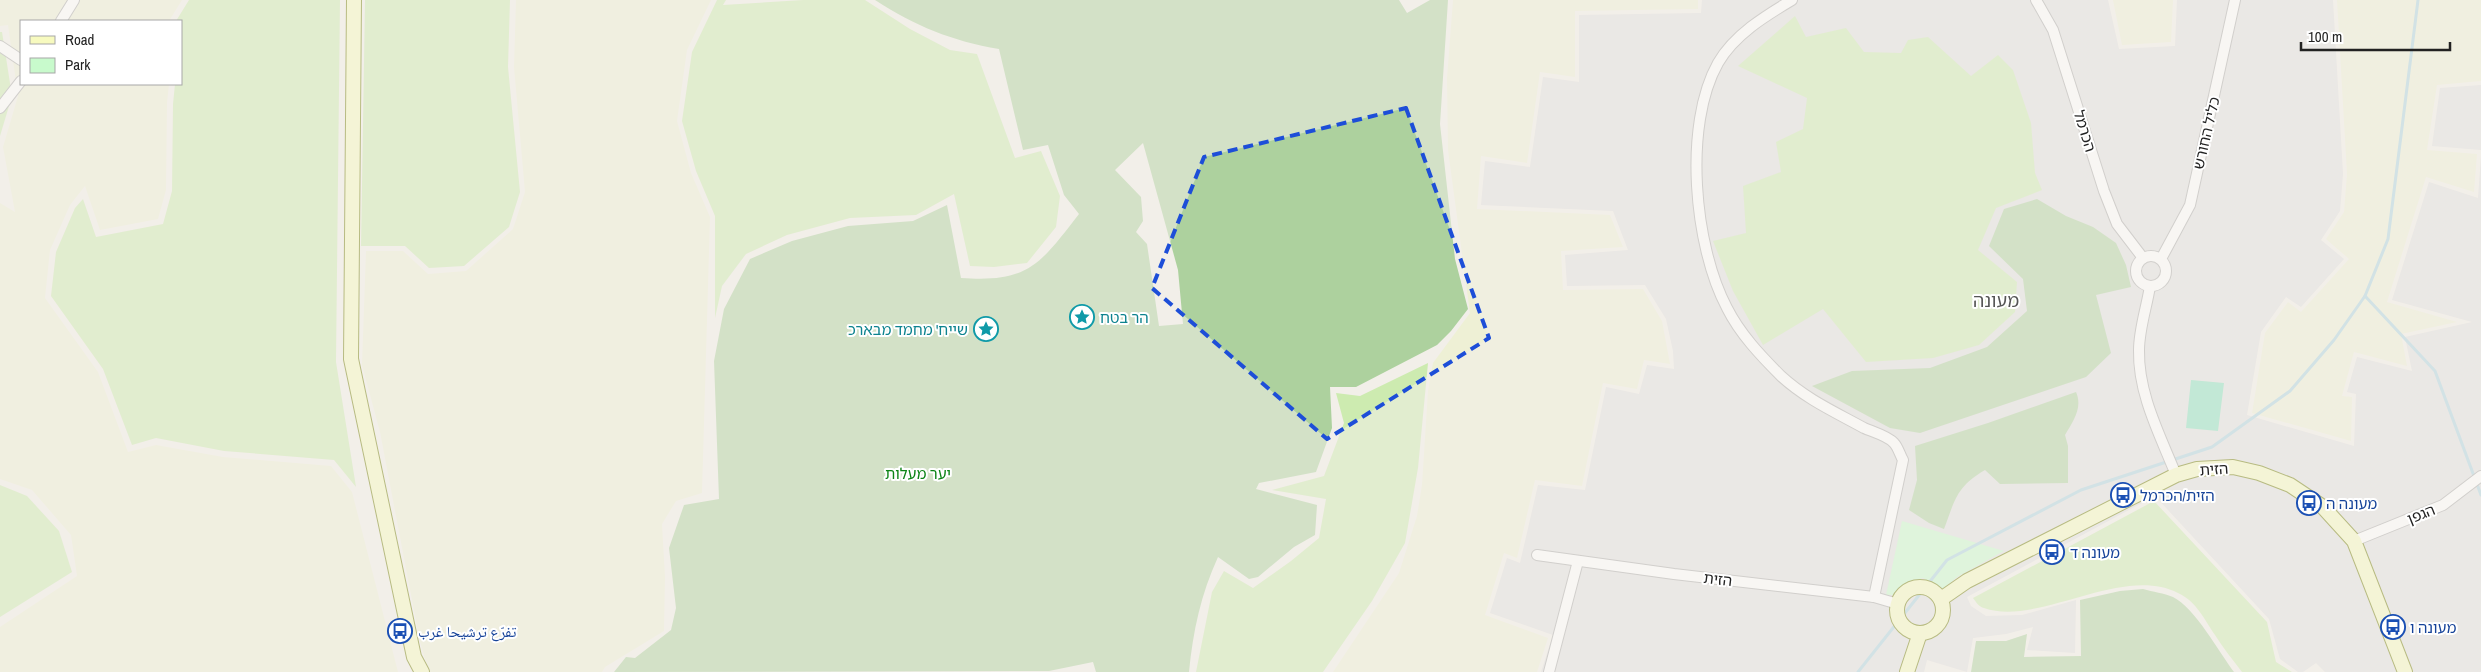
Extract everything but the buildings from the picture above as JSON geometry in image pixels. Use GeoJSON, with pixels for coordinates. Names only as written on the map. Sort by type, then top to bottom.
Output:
{"type":"FeatureCollection","features":[{"type":"Feature","properties":{"kind":"street"},"geometry":{"type":"LineString","coordinates":[[62,20],[74,0]]}},
{"type":"Feature","properties":{"kind":"street"},"geometry":{"type":"LineString","coordinates":[[354,0],[351,359],[414,657],[422,672]]}},
{"type":"Feature","properties":{"kind":"street"},"geometry":{"type":"LineString","coordinates":[[1792,0],[1771,13],[1733,42],[1718,63],[1705,93],[1696,163],[1704,246],[1726,308],[1744,335],[1782,376],[1812,401],[1894,442],[1903,460],[1874,597]]}},
{"type":"Feature","properties":{"kind":"street","name":"הכרמל"},"geometry":{"type":"LineString","coordinates":[[2036,0],[2053,30],[2104,191],[2117,224],[2143,258]]}},
{"type":"Feature","properties":{"kind":"street","name":"כליל החורש"},"geometry":{"type":"LineString","coordinates":[[2161,259],[2190,205],[2235,0]]}},
{"type":"Feature","properties":{"kind":"street"},"geometry":{"type":"LineString","coordinates":[[0,46],[20,59]]}},
{"type":"Feature","properties":{"kind":"street"},"geometry":{"type":"LineString","coordinates":[[0,108],[20,82]]}},
{"type":"Feature","properties":{"kind":"street"},"geometry":{"type":"LineString","coordinates":[[2152,256],[2161,259],[2165,266],[2166,274],[2162,281],[2150,286],[2145,284],[2138,277],[2137,267],[2143,258],[2152,256]]}},
{"type":"Feature","properties":{"kind":"street"},"geometry":{"type":"LineString","coordinates":[[2150,286],[2138,348],[2140,374],[2149,408],[2176,475]]}},
{"type":"Feature","properties":{"kind":"street","name":"הזית"},"geometry":{"type":"LineString","coordinates":[[1941,599],[1967,581],[2176,475],[2197,469],[2233,467],[2259,473],[2290,485],[2324,507],[2354,541],[2405,672]]}},
{"type":"Feature","properties":{"kind":"street","name":"הגפן"},"geometry":{"type":"LineString","coordinates":[[2354,541],[2443,505],[2481,476]]}},
{"type":"Feature","properties":{"kind":"street","name":"הזית"},"geometry":{"type":"LineString","coordinates":[[1537,554],[1578,561],[1874,597],[1898,604]]}},
{"type":"Feature","properties":{"kind":"street"},"geometry":{"type":"LineString","coordinates":[[1549,672],[1578,561]]}},
{"type":"Feature","properties":{"kind":"street"},"geometry":{"type":"LineString","coordinates":[[1918,587],[1931,590],[1941,599],[1943,607],[1940,622],[1935,628],[1920,633],[1904,626],[1899,619],[1898,604],[1904,594],[1918,587]]}},
{"type":"Feature","properties":{"kind":"street"},"geometry":{"type":"LineString","coordinates":[[1907,672],[1920,633]]}},
{"type":"Feature","properties":{"kind":"highlighted area"},"geometry":{"type":"Polygon","coordinates":[[[1406,108],[1489,338],[1327,439],[1152,288],[1204,157],[1406,108]]]}},
{"type":"Feature","properties":{"kind":"shaded area","name":"מעונה"},"geometry":{"type":"Polygon","coordinates":[[[1702,0],[2108,0],[2119,49],[2175,46],[2177,0],[2333,0],[2343,174],[2340,211],[2321,240],[2344,259],[2301,307],[2286,297],[2261,332],[2247,415],[2354,446],[2356,394],[2347,392],[2357,357],[2412,371],[2405,337],[2472,322],[2392,300],[2429,182],[2478,198],[2481,156],[2481,672],[2325,672],[2316,663],[2303,672],[2298,672],[2280,659],[2269,619],[2155,496],[1967,597],[1971,606],[1986,616],[2022,615],[2076,600],[2075,653],[2027,650],[2033,627],[2006,634],[1973,638],[1967,672],[1927,660],[1924,672],[1541,672],[1553,635],[1490,613],[1507,558],[1520,563],[1538,485],[1585,490],[1606,387],[1639,394],[1647,365],[1674,369],[1673,351],[1666,319],[1645,285],[1567,286],[1565,255],[1628,250],[1613,211],[1481,205],[1485,161],[1530,167],[1543,77],[1579,82],[1579,15],[1701,13],[1702,0]]]}},
{"type":"Feature","properties":{"kind":"shaded area"},"geometry":{"type":"Polygon","coordinates":[[[2481,85],[2481,150],[2432,146],[2440,88],[2481,85]]]}},
{"type":"Feature","properties":{"kind":"green space"},"geometry":{"type":"Polygon","coordinates":[[[0,0],[182,0],[170,20],[20,20],[20,85],[169,85],[166,190],[158,219],[100,230],[85,186],[70,205],[50,250],[45,298],[98,372],[128,452],[156,445],[223,457],[331,466],[352,492],[398,672],[0,672],[0,627],[77,576],[71,535],[32,490],[0,479],[0,203],[15,212],[3,147],[18,96],[8,25],[0,26],[0,0]]]}},
{"type":"Feature","properties":{"kind":"green space"},"geometry":{"type":"Polygon","coordinates":[[[189,0],[340,0],[336,362],[356,487],[334,460],[224,451],[156,438],[132,445],[103,369],[51,296],[56,252],[75,208],[83,199],[96,237],[163,224],[172,191],[175,85],[182,85],[182,20],[177,20],[189,0]]]}},
{"type":"Feature","properties":{"kind":"green space"},"geometry":{"type":"Polygon","coordinates":[[[365,0],[510,0],[508,67],[520,192],[509,227],[464,266],[429,268],[405,246],[361,246],[365,0]]]}},
{"type":"Feature","properties":{"kind":"green space"},"geometry":{"type":"Polygon","coordinates":[[[516,0],[711,0],[687,50],[677,121],[691,173],[710,217],[702,493],[676,501],[662,524],[665,577],[664,631],[605,667],[602,672],[429,672],[420,642],[380,432],[362,365],[366,251],[403,251],[428,274],[466,271],[513,229],[525,192],[514,67],[516,0]]]}},
{"type":"Feature","properties":{"kind":"green space"},"geometry":{"type":"Polygon","coordinates":[[[717,0],[726,0],[723,5],[803,0],[865,0],[910,29],[950,50],[977,54],[1015,158],[1041,151],[1060,196],[1056,227],[1027,263],[994,267],[970,266],[954,194],[916,215],[850,218],[787,235],[746,254],[722,286],[715,318],[715,216],[696,171],[682,121],[692,52],[717,0]]]}},
{"type":"Feature","properties":{"kind":"green space","name":"יער מעלות"},"geometry":{"type":"Polygon","coordinates":[[[875,0],[1399,0],[1407,13],[1430,0],[1448,0],[1440,124],[1455,259],[1468,309],[1437,345],[1356,387],[1330,387],[1332,428],[1316,472],[1259,483],[1256,489],[1317,505],[1315,535],[1294,547],[1258,577],[1249,579],[1218,557],[1199,613],[1189,672],[1096,672],[1093,662],[1049,671],[614,672],[626,657],[635,658],[671,630],[676,608],[669,548],[684,505],[719,499],[714,361],[724,309],[750,259],[792,241],[848,226],[913,221],[947,205],[961,278],[984,279],[1003,277],[1031,267],[1042,258],[1079,214],[1064,195],[1048,145],[1023,150],[999,49],[950,37],[919,25],[875,0]],[[1143,143],[1115,170],[1141,197],[1143,221],[1136,232],[1147,244],[1159,326],[1183,324],[1178,270],[1143,143]]]}},
{"type":"Feature","properties":{"kind":"green space"},"geometry":{"type":"Polygon","coordinates":[[[1453,0],[1698,0],[1698,9],[1575,11],[1575,77],[1540,72],[1527,163],[1481,156],[1477,209],[1610,215],[1623,247],[1561,251],[1563,290],[1643,289],[1662,321],[1670,364],[1644,360],[1637,389],[1603,383],[1582,486],[1535,480],[1517,558],[1504,553],[1485,615],[1548,638],[1537,672],[1333,672],[1399,573],[1417,516],[1422,485],[1428,391],[1433,363],[1470,313],[1448,150],[1447,78],[1453,0]]]}},
{"type":"Feature","properties":{"kind":"green space"},"geometry":{"type":"Polygon","coordinates":[[[2113,0],[2173,0],[2171,42],[2122,45],[2113,0]]]}},
{"type":"Feature","properties":{"kind":"green space"},"geometry":{"type":"Polygon","coordinates":[[[2337,0],[2481,0],[2481,81],[2437,85],[2427,150],[2477,154],[2474,192],[2426,177],[2387,302],[2457,322],[2401,334],[2407,366],[2354,352],[2342,396],[2352,397],[2351,441],[2252,413],[2265,333],[2288,302],[2301,312],[2349,259],[2326,239],[2344,212],[2347,174],[2337,0]]]}},
{"type":"Feature","properties":{"kind":"green space"},"geometry":{"type":"Polygon","coordinates":[[[1795,16],[1806,37],[1846,28],[1864,52],[1901,53],[1908,40],[1928,37],[1971,76],[1998,55],[2013,70],[2031,123],[2035,173],[2042,190],[1996,208],[1978,250],[2017,282],[2015,312],[1979,345],[1933,358],[1866,362],[1823,309],[1763,345],[1733,291],[1713,241],[1746,233],[1743,186],[1781,172],[1776,142],[1803,129],[1807,98],[1738,66],[1795,16]]]}},
{"type":"Feature","properties":{"kind":"green space"},"geometry":{"type":"Polygon","coordinates":[[[0,32],[2,32],[12,96],[0,136],[0,32]]]}},
{"type":"Feature","properties":{"kind":"green space"},"geometry":{"type":"Polygon","coordinates":[[[2037,199],[2066,216],[2093,227],[2116,243],[2126,265],[2131,287],[2096,295],[2111,353],[2086,377],[1920,433],[1890,428],[1812,386],[1852,371],[1930,368],[1987,347],[2027,311],[2023,279],[1989,246],[2004,209],[2037,199]]]}},
{"type":"Feature","properties":{"kind":"green space"},"geometry":{"type":"Polygon","coordinates":[[[1428,363],[1418,468],[1405,543],[1372,601],[1323,672],[1196,672],[1212,592],[1224,571],[1253,588],[1319,538],[1326,499],[1272,490],[1324,476],[1344,423],[1336,393],[1360,396],[1428,363]]]}},
{"type":"Feature","properties":{"kind":"green space"},"geometry":{"type":"Polygon","coordinates":[[[2191,380],[2224,383],[2218,431],[2186,428],[2191,380]]]}},
{"type":"Feature","properties":{"kind":"green space"},"geometry":{"type":"Polygon","coordinates":[[[2076,392],[2078,409],[2065,435],[2068,446],[2068,483],[2000,484],[1985,470],[1962,488],[1954,502],[1944,529],[1929,523],[1909,510],[1917,480],[1915,446],[2076,392]]]}},
{"type":"Feature","properties":{"kind":"green space"},"geometry":{"type":"Polygon","coordinates":[[[0,485],[27,496],[59,531],[72,572],[0,617],[0,485]]]}},
{"type":"Feature","properties":{"kind":"green space"},"geometry":{"type":"Polygon","coordinates":[[[2154,501],[2267,622],[2276,662],[2292,672],[2242,672],[2221,645],[2200,611],[2190,601],[2178,593],[2156,586],[2132,586],[2106,590],[2029,610],[2006,612],[1982,607],[1973,598],[2154,501]]]}},
{"type":"Feature","properties":{"kind":"green space"},"geometry":{"type":"Polygon","coordinates":[[[1902,521],[2004,551],[1957,577],[1942,590],[1923,578],[1908,583],[1896,595],[1886,595],[1902,521]]]}},
{"type":"Feature","properties":{"kind":"green space"},"geometry":{"type":"Polygon","coordinates":[[[2143,589],[2173,597],[2190,611],[2234,672],[1971,672],[1976,641],[2006,641],[2027,634],[2024,657],[2081,656],[2080,600],[2120,591],[2143,589]]]}},
{"type":"Feature","properties":{"kind":"waterway"},"geometry":{"type":"LineString","coordinates":[[1858,672],[1947,560],[2081,490],[2212,447],[2290,391],[2334,340],[2365,296],[2388,239],[2418,0]]}},
{"type":"Feature","properties":{"kind":"waterway"},"geometry":{"type":"LineString","coordinates":[[2365,296],[2435,371],[2481,495]]}},
{"type":"Feature","properties":{"kind":"place","name":"הר בטח"},"geometry":{"type":"Point","coordinates":[1082,317]}},
{"type":"Feature","properties":{"kind":"place","name":"שייח' מחמד מבארכ"},"geometry":{"type":"Point","coordinates":[986,329]}},
{"type":"Feature","properties":{"kind":"place","name":"הזית/הכרמל"},"geometry":{"type":"Point","coordinates":[2123,495]}},
{"type":"Feature","properties":{"kind":"place","name":"מעונה ה"},"geometry":{"type":"Point","coordinates":[2309,503]}},
{"type":"Feature","properties":{"kind":"place","name":"מעונה ד"},"geometry":{"type":"Point","coordinates":[2052,552]}},
{"type":"Feature","properties":{"kind":"place","name":"מעונה ו"},"geometry":{"type":"Point","coordinates":[2393,627]}},
{"type":"Feature","properties":{"kind":"place","name":"تفرّع ترشيحا غرب"},"geometry":{"type":"Point","coordinates":[400,631]}},
{"type":"Feature","properties":{"kind":"district","name":"מעונה"},"geometry":{"type":"Point","coordinates":[1996,300]}}]}
